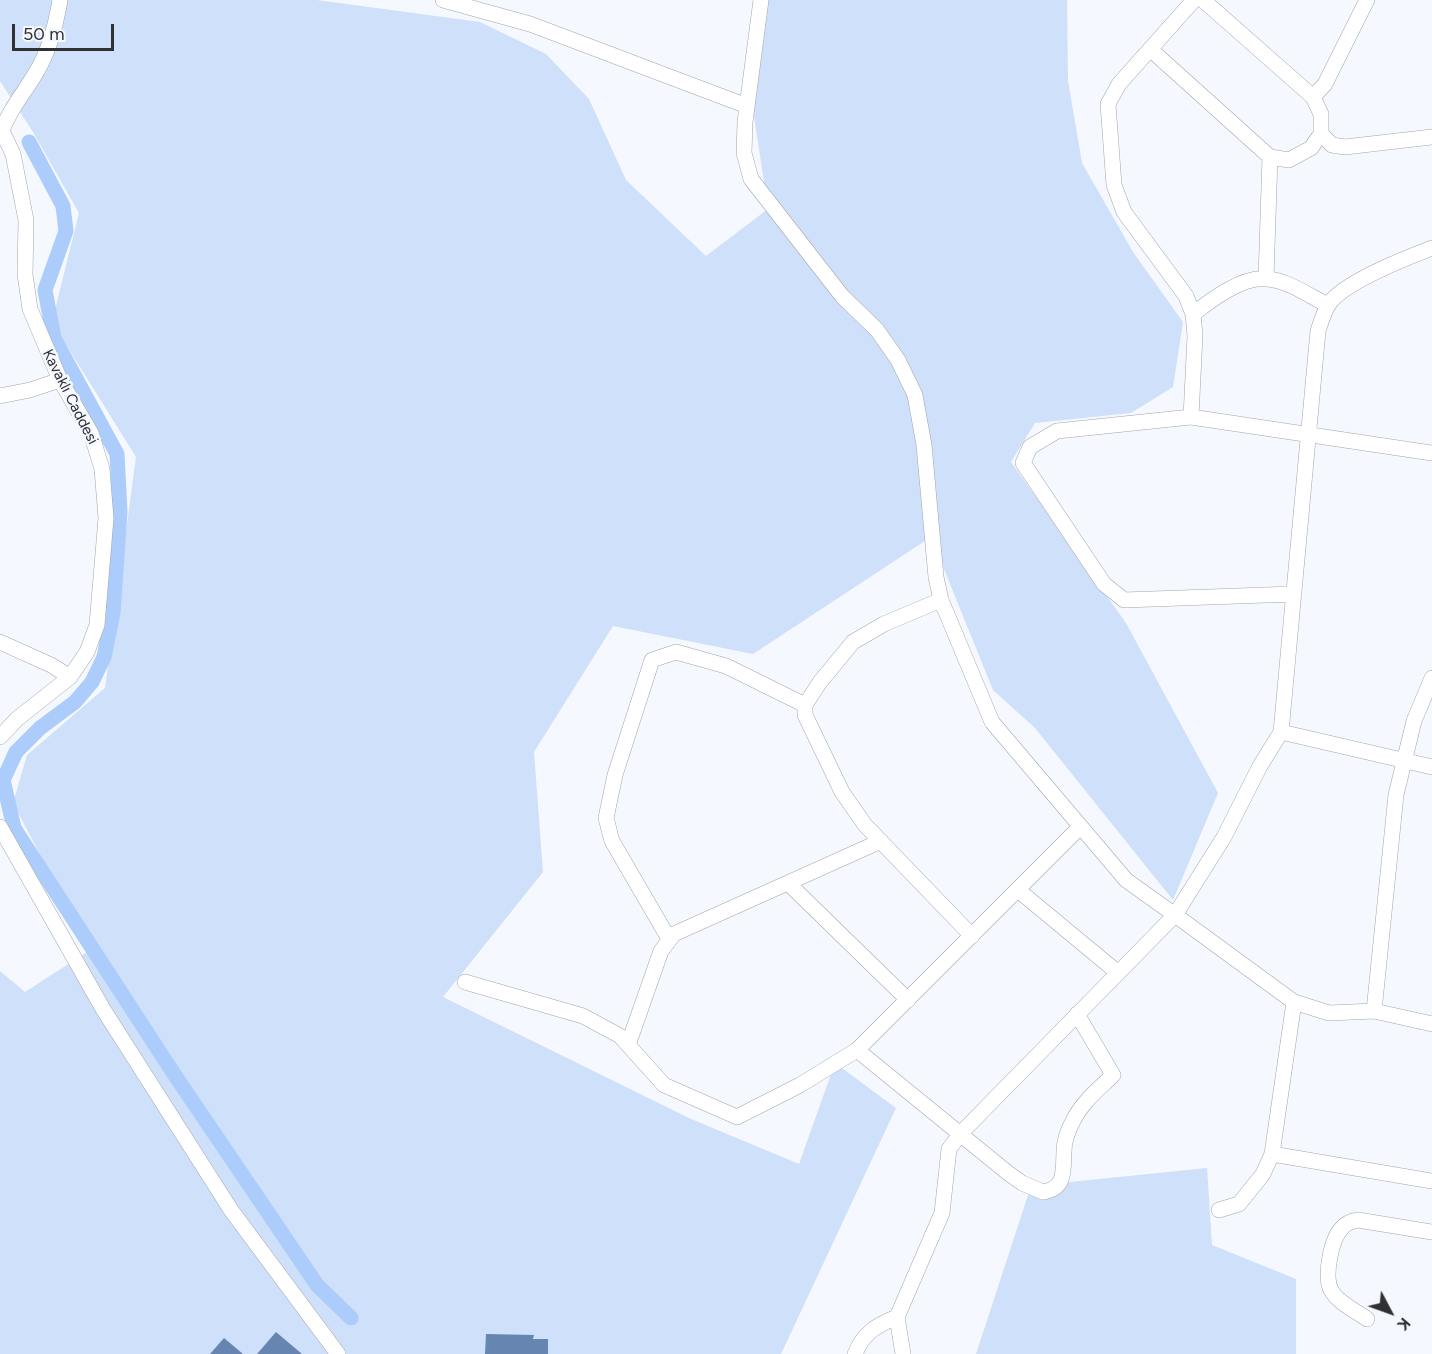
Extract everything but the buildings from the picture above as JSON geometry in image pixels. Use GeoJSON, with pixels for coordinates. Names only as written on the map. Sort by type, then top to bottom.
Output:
{"type":"FeatureCollection","features":[{"type":"Feature","properties":{"kind":"street","name":"Kavaklı Caddesi"},"geometry":{"type":"LineString","coordinates":[[0,737],[17,719],[70,677],[87,652],[97,626],[106,518],[102,469],[92,433],[60,380],[30,309],[26,274],[26,220],[13,154],[3,126],[18,96],[37,71],[55,26],[60,0]]}},
{"type":"Feature","properties":{"kind":"street"},"geometry":{"type":"LineString","coordinates":[[443,0],[530,24],[747,106]]}},
{"type":"Feature","properties":{"kind":"street"},"geometry":{"type":"LineString","coordinates":[[1191,417],[1195,336],[1193,314],[1186,296],[1124,212],[1114,185],[1108,104],[1119,84],[1194,0]]}},
{"type":"Feature","properties":{"kind":"street"},"geometry":{"type":"LineString","coordinates":[[1150,49],[1270,157],[1289,160],[1311,148],[1321,134],[1321,114],[1313,97],[1203,0]]}},
{"type":"Feature","properties":{"kind":"street"},"geometry":{"type":"LineString","coordinates":[[1313,97],[1325,84],[1367,0]]}},
{"type":"Feature","properties":{"kind":"street"},"geometry":{"type":"LineString","coordinates":[[757,1],[744,153],[750,179],[842,296],[877,330],[898,360],[915,395],[924,445],[936,577],[941,600],[992,722],[1126,880],[1294,1002],[1329,1013],[1374,1011],[1432,1024]]}},
{"type":"Feature","properties":{"kind":"street"},"geometry":{"type":"LineString","coordinates":[[1321,134],[1332,145],[1345,147],[1432,137]]}},
{"type":"Feature","properties":{"kind":"street"},"geometry":{"type":"LineString","coordinates":[[1266,278],[1270,157]]}},
{"type":"Feature","properties":{"kind":"street"},"geometry":{"type":"LineString","coordinates":[[903,1354],[897,1317],[942,1213],[949,1149],[1117,972],[1175,915],[1224,837],[1260,766],[1281,732],[1318,331],[1328,305],[1341,291],[1432,248]]}},
{"type":"Feature","properties":{"kind":"street"},"geometry":{"type":"LineString","coordinates":[[1193,314],[1226,289],[1266,278],[1291,286],[1328,305]]}},
{"type":"Feature","properties":{"kind":"street"},"geometry":{"type":"LineString","coordinates":[[0,396],[30,390],[60,380]]}},
{"type":"Feature","properties":{"kind":"street"},"geometry":{"type":"LineString","coordinates":[[1294,594],[1124,600],[1104,584],[1023,463],[1030,447],[1057,431],[1191,417],[1432,453]]}},
{"type":"Feature","properties":{"kind":"street"},"geometry":{"type":"LineString","coordinates":[[941,600],[884,624],[853,642],[820,682],[805,705],[805,715],[842,792],[865,825],[972,936]]}},
{"type":"Feature","properties":{"kind":"street"},"geometry":{"type":"LineString","coordinates":[[0,642],[51,665],[70,677]]}},
{"type":"Feature","properties":{"kind":"street"},"geometry":{"type":"LineString","coordinates":[[669,939],[612,842],[606,818],[615,775],[652,660],[676,652],[726,666],[805,705]]}},
{"type":"Feature","properties":{"kind":"street"},"geometry":{"type":"LineString","coordinates":[[1374,1011],[1396,795],[1414,721],[1432,678]]}},
{"type":"Feature","properties":{"kind":"street"},"geometry":{"type":"LineString","coordinates":[[1281,732],[1432,767]]}},
{"type":"Feature","properties":{"kind":"street"},"geometry":{"type":"LineString","coordinates":[[0,827],[103,1009],[218,1190],[338,1354]]}},
{"type":"Feature","properties":{"kind":"street"},"geometry":{"type":"LineString","coordinates":[[465,982],[584,1016],[620,1036],[664,1085],[737,1117],[800,1085],[857,1050],[1080,827]]}},
{"type":"Feature","properties":{"kind":"street"},"geometry":{"type":"LineString","coordinates":[[628,1045],[661,951],[669,939],[681,930],[881,841]]}},
{"type":"Feature","properties":{"kind":"street"},"geometry":{"type":"LineString","coordinates":[[788,883],[908,1000]]}},
{"type":"Feature","properties":{"kind":"street"},"geometry":{"type":"LineString","coordinates":[[1018,890],[1117,972]]}},
{"type":"Feature","properties":{"kind":"street"},"geometry":{"type":"LineString","coordinates":[[1220,1210],[1239,1204],[1263,1174],[1272,1154],[1294,1002]]}},
{"type":"Feature","properties":{"kind":"street"},"geometry":{"type":"LineString","coordinates":[[857,1050],[962,1133],[1008,1173],[1037,1192],[1049,1191],[1060,1184],[1064,1173],[1064,1151],[1069,1129],[1081,1108],[1113,1075],[1077,1014]]}},
{"type":"Feature","properties":{"kind":"street"},"geometry":{"type":"LineString","coordinates":[[1272,1154],[1432,1181]]}},
{"type":"Feature","properties":{"kind":"street"},"geometry":{"type":"LineString","coordinates":[[1367,1319],[1335,1296],[1329,1284],[1336,1239],[1342,1228],[1353,1221],[1364,1220],[1432,1232]]}},
{"type":"Feature","properties":{"kind":"street"},"geometry":{"type":"LineString","coordinates":[[855,1354],[858,1345],[873,1327],[897,1317]]}},
{"type":"Feature","properties":{"kind":"shaded area"},"geometry":{"type":"Polygon","coordinates":[[[0,0],[317,0],[480,22],[546,54],[589,99],[626,180],[706,256],[768,209],[751,96],[767,0],[1067,0],[1068,81],[1082,163],[1133,252],[1183,322],[1173,387],[1131,413],[1035,423],[1011,462],[1126,623],[1218,793],[1173,900],[1035,728],[993,690],[931,537],[753,654],[613,626],[534,752],[543,872],[443,997],[691,1119],[799,1164],[835,1063],[896,1108],[781,1354],[0,1354],[0,971],[25,992],[90,950],[13,803],[27,755],[105,688],[136,457],[52,322],[79,213],[33,132],[0,81],[0,0]]]}},
{"type":"Feature","properties":{"kind":"shaded area"},"geometry":{"type":"Polygon","coordinates":[[[1207,1168],[1212,1245],[1296,1279],[1296,1354],[976,1354],[1031,1186],[1207,1168]]]}},
{"type":"Feature","properties":{"kind":"waterway"},"geometry":{"type":"LineString","coordinates":[[29,142],[63,206],[66,231],[45,290],[54,338],[117,454],[120,512],[113,613],[104,657],[92,682],[75,702],[40,728],[16,752],[3,780],[14,828],[174,1074],[317,1285],[351,1318]]}}]}
